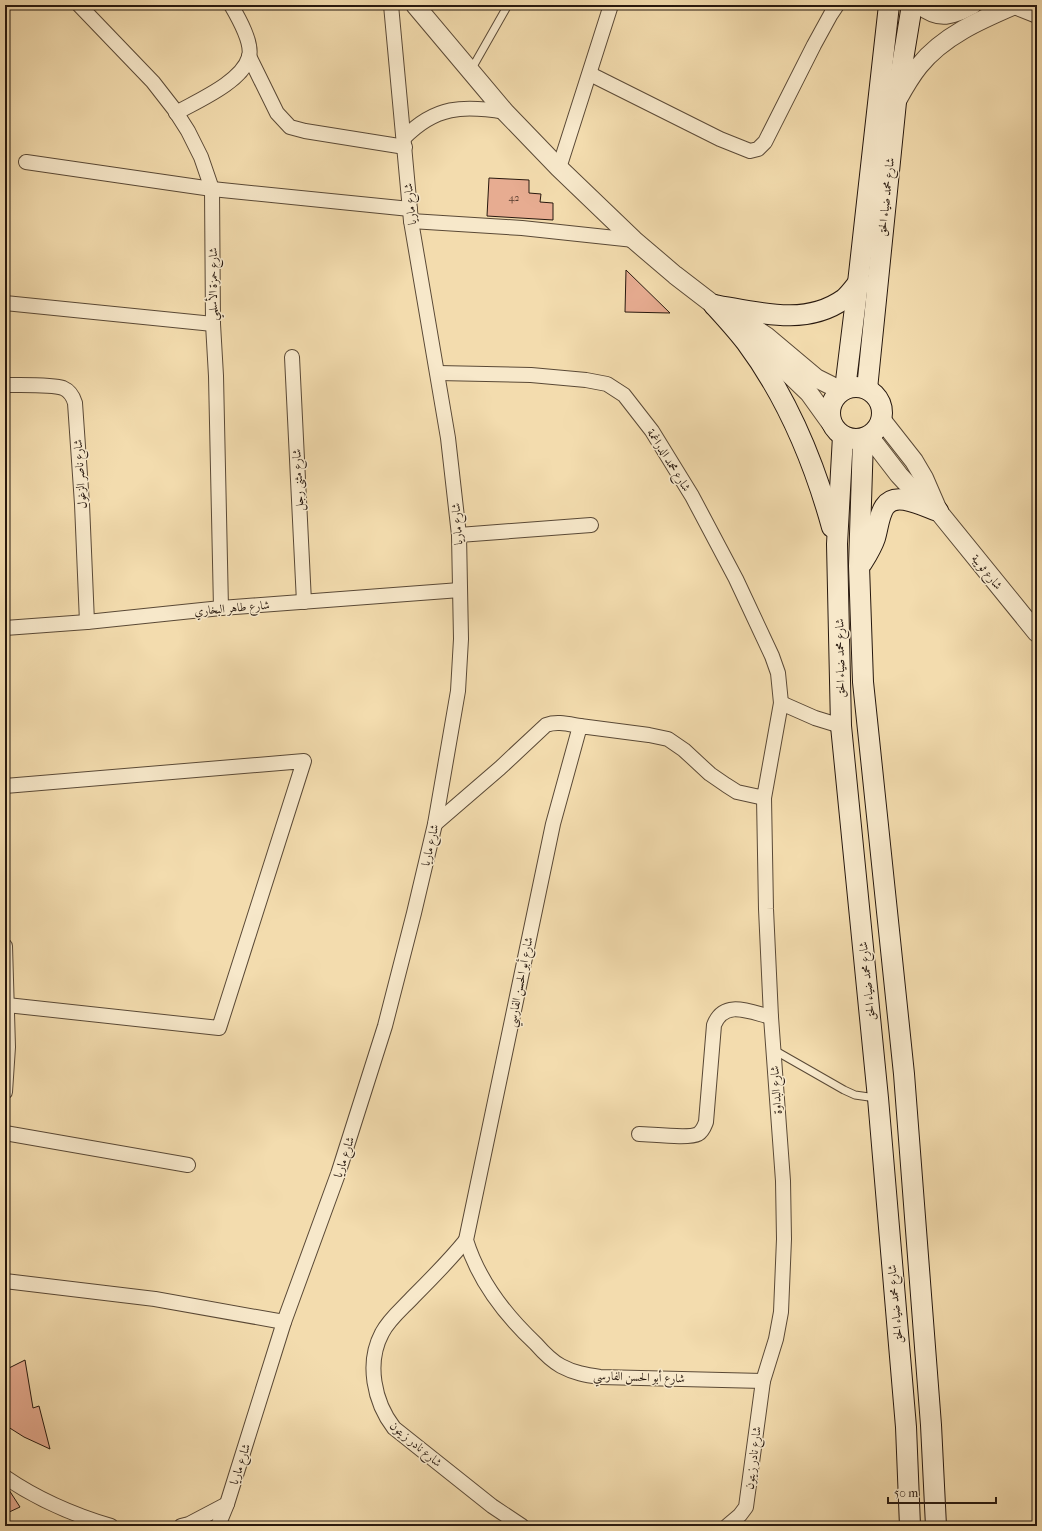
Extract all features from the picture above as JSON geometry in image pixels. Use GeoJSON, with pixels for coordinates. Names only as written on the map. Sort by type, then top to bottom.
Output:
{"type":"FeatureCollection","features":[{"type":"Feature","properties":{"kind":"main road","name":"شارع محمد ضياء الحق"},"geometry":{"type":"LineString","coordinates":[[867,389],[868,283],[889,5]]}},
{"type":"Feature","properties":{"kind":"main road","name":"شارع محمد ضياء الحق"},"geometry":{"type":"LineString","coordinates":[[843,390],[868,283],[912,5]]}},
{"type":"Feature","properties":{"kind":"main road"},"geometry":{"type":"LineString","coordinates":[[714,305],[772,316],[803,315],[824,309],[845,298],[868,283]]}},
{"type":"Feature","properties":{"kind":"main road"},"geometry":{"type":"LineString","coordinates":[[714,305],[746,342],[770,379],[792,418],[815,473],[825,501],[837,544]]}},
{"type":"Feature","properties":{"kind":"main road"},"geometry":{"type":"LineString","coordinates":[[852,387],[867,389],[878,398],[881,405],[882,419],[875,432],[866,437],[849,439],[837,430],[830,417],[830,409],[834,397],[843,390],[852,387]]}},
{"type":"Feature","properties":{"kind":"main road","name":"شارع محمد ضياء الحق"},"geometry":{"type":"LineString","coordinates":[[837,430],[837,544],[841,726],[878,1098],[906,1427],[910,1526]]}},
{"type":"Feature","properties":{"kind":"main road","name":"شارع محمد ضياء الحق"},"geometry":{"type":"LineString","coordinates":[[866,437],[859,566],[863,682],[904,1074],[931,1425],[936,1526]]}},
{"type":"Feature","properties":{"kind":"main road"},"geometry":{"type":"LineString","coordinates":[[859,566],[871,548],[881,513],[888,503],[900,499],[938,511]]}},
{"type":"Feature","properties":{"kind":"street","name":"شارع حمزة الأسلمي"},"geometry":{"type":"LineString","coordinates":[[79,5],[153,82],[176,113],[188,131],[201,156],[212,189],[213,324],[216,376],[221,608]]}},
{"type":"Feature","properties":{"kind":"street"},"geometry":{"type":"LineString","coordinates":[[231,5],[242,25],[249,56],[277,113],[290,127],[305,132],[404,143],[426,119],[453,110],[479,108],[505,112]]}},
{"type":"Feature","properties":{"kind":"street","name":"شارع ماريا"},"geometry":{"type":"LineString","coordinates":[[218,1526],[227,1504],[284,1322],[338,1174],[385,1026],[435,824],[458,691],[461,639],[459,535],[448,438],[411,215],[391,5]]}},
{"type":"Feature","properties":{"kind":"street"},"geometry":{"type":"LineString","coordinates":[[415,5],[505,112],[559,168],[634,240],[675,275],[714,305],[743,324],[751,326],[766,336],[816,378],[843,390]]}},
{"type":"Feature","properties":{"kind":"street"},"geometry":{"type":"LineString","coordinates":[[559,168],[611,5]]}},
{"type":"Feature","properties":{"kind":"street"},"geometry":{"type":"LineString","coordinates":[[590,74],[720,139],[750,151],[758,149],[765,142],[814,45],[837,5]]}},
{"type":"Feature","properties":{"kind":"street"},"geometry":{"type":"LineString","coordinates":[[920,5],[932,13],[944,16],[956,13],[972,5]]}},
{"type":"Feature","properties":{"kind":"street"},"geometry":{"type":"LineString","coordinates":[[896,102],[908,81],[933,51],[973,24],[1013,6],[1037,16]]}},
{"type":"Feature","properties":{"kind":"street"},"geometry":{"type":"LineString","coordinates":[[176,113],[229,82],[242,69],[249,56]]}},
{"type":"Feature","properties":{"kind":"street"},"geometry":{"type":"LineString","coordinates":[[26,162],[212,189],[411,215],[634,240]]}},
{"type":"Feature","properties":{"kind":"street"},"geometry":{"type":"LineString","coordinates":[[5,303],[213,324]]}},
{"type":"Feature","properties":{"kind":"street"},"geometry":{"type":"LineString","coordinates":[[743,324],[752,337],[809,393],[837,430]]}},
{"type":"Feature","properties":{"kind":"street","name":"شارع مثنى رجل"},"geometry":{"type":"LineString","coordinates":[[292,357],[304,602]]}},
{"type":"Feature","properties":{"kind":"street","name":"شارع محمد الدراغمة"},"geometry":{"type":"LineString","coordinates":[[438,373],[531,375],[586,380],[607,384],[624,395],[652,431],[692,496],[736,579],[772,656],[778,673],[781,703]]}},
{"type":"Feature","properties":{"kind":"street","name":"شارع ناصر الزغول"},"geometry":{"type":"LineString","coordinates":[[5,385],[57,386],[67,390],[72,395],[75,403],[82,504],[87,622]]}},
{"type":"Feature","properties":{"kind":"street","name":"شارع ثويبة"},"geometry":{"type":"LineString","coordinates":[[882,419],[914,461],[927,483],[938,511]]}},
{"type":"Feature","properties":{"kind":"street","name":"شارع ثويبة"},"geometry":{"type":"LineString","coordinates":[[866,437],[912,489],[938,511],[1037,633]]}},
{"type":"Feature","properties":{"kind":"street"},"geometry":{"type":"LineString","coordinates":[[459,535],[591,525]]}},
{"type":"Feature","properties":{"kind":"street","name":"شارع طاهر البخاري"},"geometry":{"type":"LineString","coordinates":[[5,628],[87,622],[221,608],[460,590]]}},
{"type":"Feature","properties":{"kind":"street"},"geometry":{"type":"LineString","coordinates":[[435,824],[500,768],[546,725],[552,723],[563,723],[649,734],[668,739],[684,750],[710,774],[737,792],[764,798],[781,703],[815,718],[841,726]]}},
{"type":"Feature","properties":{"kind":"street","name":"شارع أبو الحسن الفارسي"},"geometry":{"type":"LineString","coordinates":[[580,726],[551,832],[466,1240],[480,1274],[510,1319],[560,1366],[582,1375],[600,1377],[763,1381]]}},
{"type":"Feature","properties":{"kind":"street"},"geometry":{"type":"LineString","coordinates":[[5,786],[304,761],[219,1028],[7,1005]]}},
{"type":"Feature","properties":{"kind":"street","name":"شارع البداوة"},"geometry":{"type":"LineString","coordinates":[[763,1381],[776,1339],[781,1312],[783,1278],[783,1181],[771,1017],[764,798]]}},
{"type":"Feature","properties":{"kind":"street"},"geometry":{"type":"LineString","coordinates":[[5,946],[8,1047],[5,1092]]}},
{"type":"Feature","properties":{"kind":"street"},"geometry":{"type":"LineString","coordinates":[[639,1134],[689,1136],[697,1135],[703,1130],[706,1122],[714,1025],[717,1018],[723,1012],[731,1009],[771,1017]]}},
{"type":"Feature","properties":{"kind":"street"},"geometry":{"type":"LineString","coordinates":[[5,1133],[188,1165]]}},
{"type":"Feature","properties":{"kind":"street","name":"شارع نادر زيتون"},"geometry":{"type":"LineString","coordinates":[[466,1240],[450,1260],[392,1318],[381,1334],[373,1371],[375,1391],[387,1419],[394,1428],[492,1506],[522,1526]]}},
{"type":"Feature","properties":{"kind":"street"},"geometry":{"type":"LineString","coordinates":[[5,1281],[155,1299],[284,1322]]}},
{"type":"Feature","properties":{"kind":"street","name":"شارع نادر زيتون"},"geometry":{"type":"LineString","coordinates":[[727,1526],[740,1515],[746,1507],[763,1381]]}},
{"type":"Feature","properties":{"kind":"street"},"geometry":{"type":"LineString","coordinates":[[5,1477],[29,1493],[96,1523],[111,1526]]}},
{"type":"Feature","properties":{"kind":"street"},"geometry":{"type":"LineString","coordinates":[[181,1526],[189,1524],[227,1504]]}},
{"type":"Feature","properties":{"kind":"lane"},"geometry":{"type":"LineString","coordinates":[[470,72],[508,5]]}},
{"type":"Feature","properties":{"kind":"lane"},"geometry":{"type":"LineString","coordinates":[[774,1050],[844,1090],[867,1098],[878,1098]]}},
{"type":"Feature","properties":{"kind":"building"},"geometry":{"type":"Polygon","coordinates":[[[489,178],[529,180],[529,193],[541,194],[540,202],[553,203],[553,220],[487,216],[489,178]]]}},
{"type":"Feature","properties":{"kind":"building"},"geometry":{"type":"Polygon","coordinates":[[[626,270],[670,313],[625,312],[626,270]]]}},
{"type":"Feature","properties":{"kind":"building"},"geometry":{"type":"Polygon","coordinates":[[[25,1360],[33,1408],[39,1406],[50,1449],[24,1437],[5,1425],[5,1370],[25,1360]]]}},
{"type":"Feature","properties":{"kind":"building"},"geometry":{"type":"Polygon","coordinates":[[[5,1487],[9,1490],[20,1507],[5,1514],[5,1487]]]}}]}
